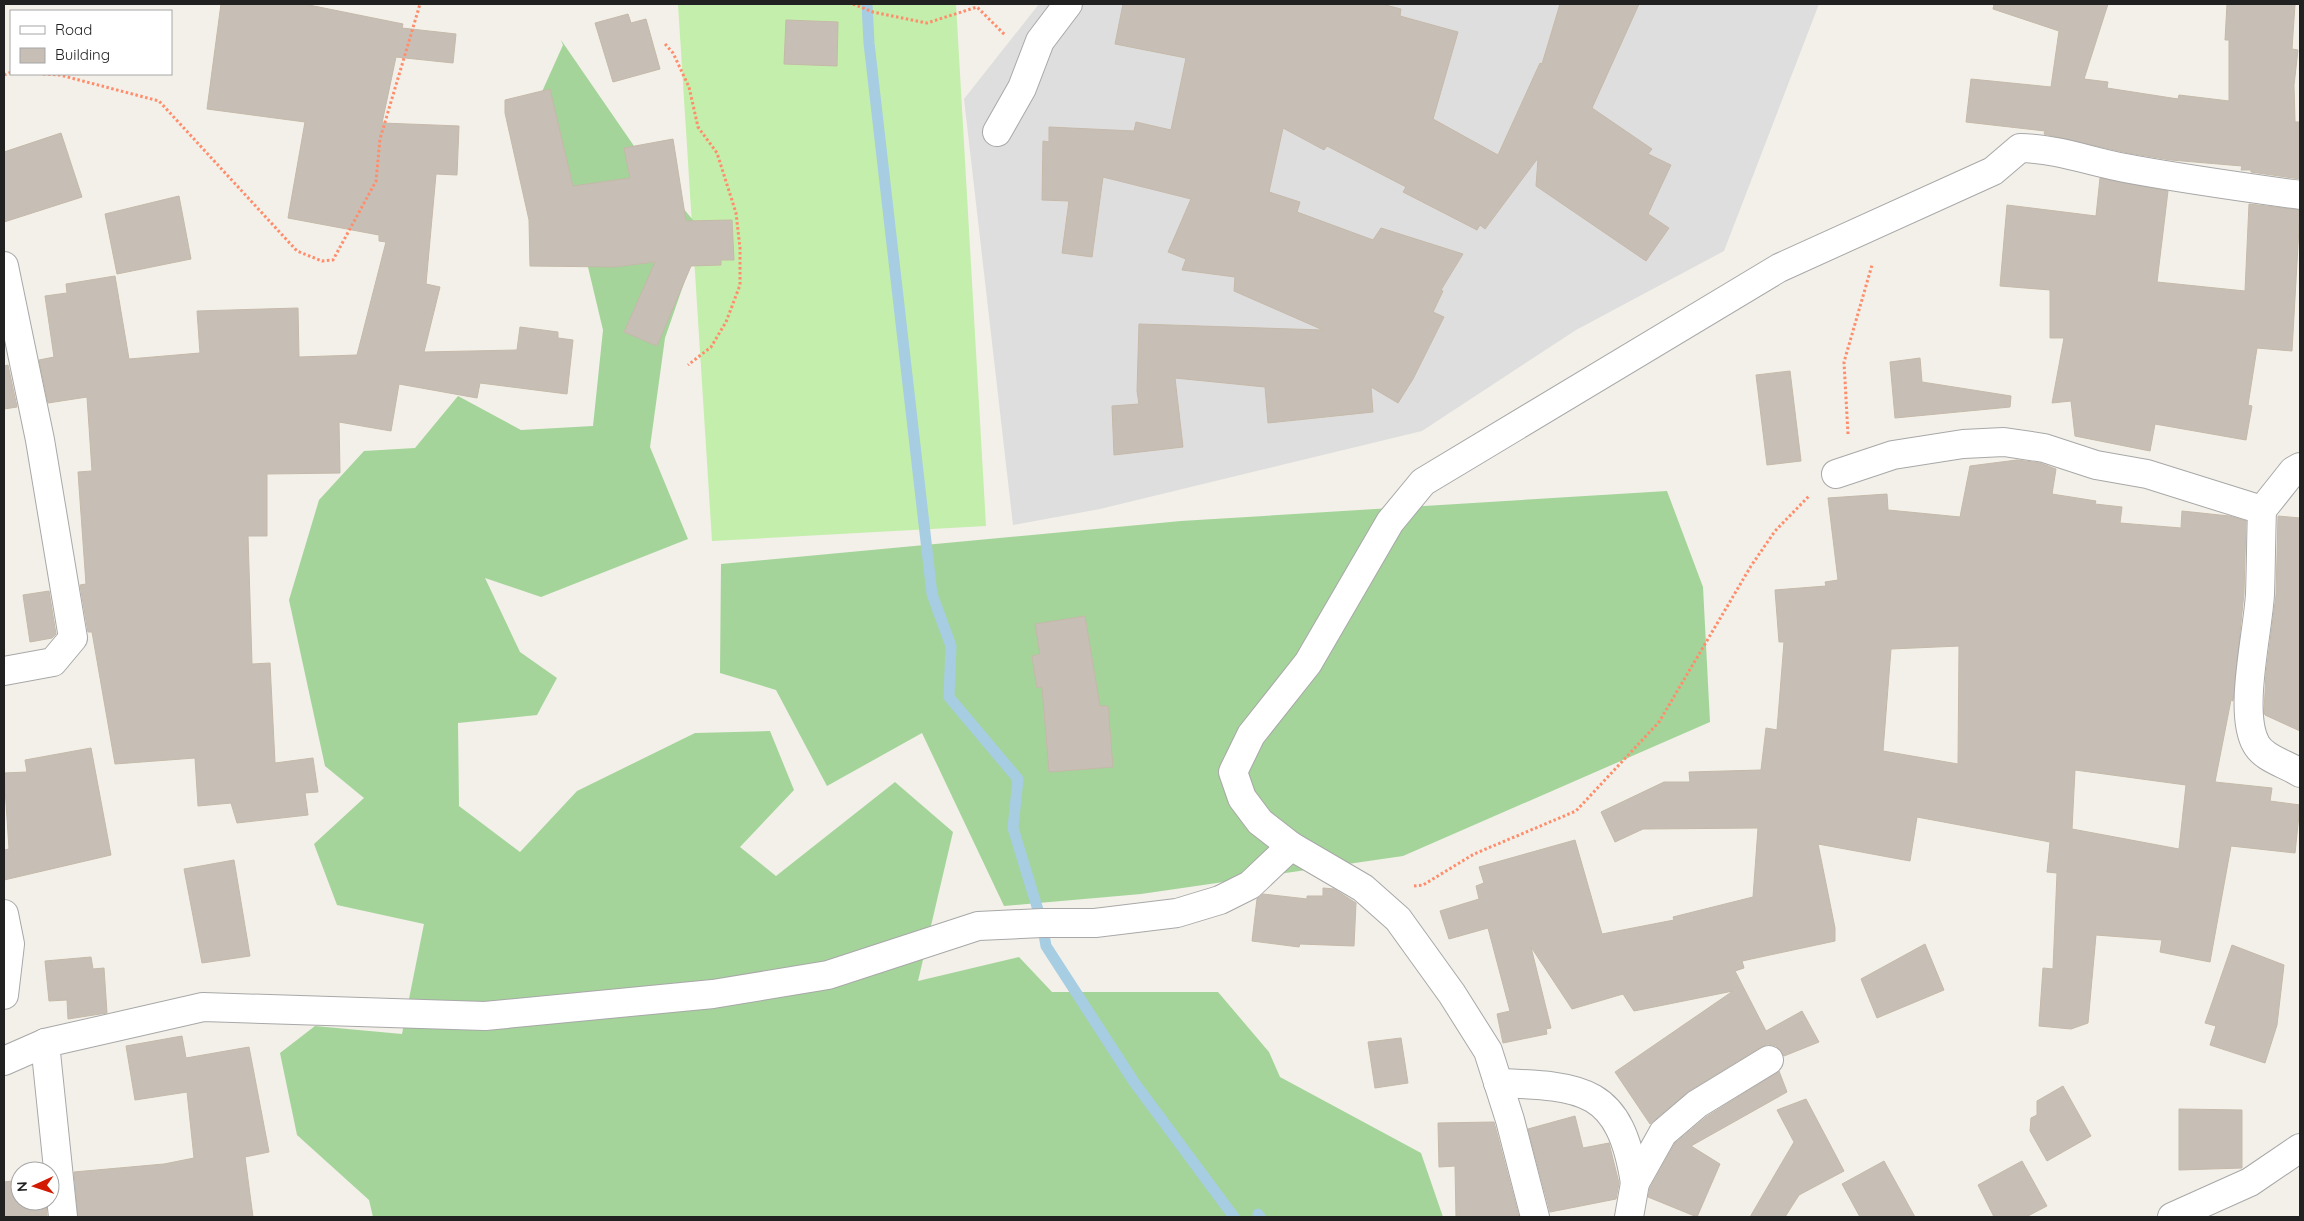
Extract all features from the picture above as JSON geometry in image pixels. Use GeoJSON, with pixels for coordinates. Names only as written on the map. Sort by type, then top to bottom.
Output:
{"type":"FeatureCollection","features":[{"type":"Feature","properties":{"kind":"street"},"geometry":{"type":"LineString","coordinates":[[997,132],[1022,88],[1040,41],[1068,4]]}},
{"type":"Feature","properties":{"kind":"street"},"geometry":{"type":"LineString","coordinates":[[1535,1217],[1524,1178],[1519,1151],[1488,1051],[1452,994],[1398,919],[1364,888],[1292,846],[1260,822],[1242,798],[1233,772],[1251,735],[1308,663],[1390,522],[1423,482],[1779,268],[1993,171],[2020,148],[2047,149],[2124,168],[2212,183],[2300,194]]}},
{"type":"Feature","properties":{"kind":"street"},"geometry":{"type":"LineString","coordinates":[[4,266],[42,449],[73,638],[53,662],[4,671]]}},
{"type":"Feature","properties":{"kind":"street"},"geometry":{"type":"LineString","coordinates":[[1836,474],[1893,455],[1964,444],[2004,442],[2044,448],[2096,465],[2147,474],[2262,510]]}},
{"type":"Feature","properties":{"kind":"street"},"geometry":{"type":"LineString","coordinates":[[2300,467],[2293,471],[2262,510],[2260,595],[2248,702],[2248,724],[2257,746],[2272,759],[2300,773]]}},
{"type":"Feature","properties":{"kind":"street"},"geometry":{"type":"LineString","coordinates":[[4,1061],[45,1043],[203,1007],[485,1016],[713,994],[828,975],[978,926],[1095,923],[1177,913],[1220,900],[1250,885],[1292,846]]}},
{"type":"Feature","properties":{"kind":"street"},"geometry":{"type":"LineString","coordinates":[[4,914],[10,944],[4,995]]}},
{"type":"Feature","properties":{"kind":"street"},"geometry":{"type":"LineString","coordinates":[[45,1043],[63,1217]]}},
{"type":"Feature","properties":{"kind":"street"},"geometry":{"type":"LineString","coordinates":[[1635,1183],[1663,1133],[1697,1104],[1769,1060]]}},
{"type":"Feature","properties":{"kind":"street"},"geometry":{"type":"LineString","coordinates":[[1498,1084],[1546,1085],[1577,1090],[1603,1105],[1619,1124],[1631,1158],[1635,1183],[1629,1217]]}},
{"type":"Feature","properties":{"kind":"street"},"geometry":{"type":"LineString","coordinates":[[2172,1217],[2250,1182],[2300,1148]]}},
{"type":"Feature","properties":{"kind":"path"},"geometry":{"type":"LineString","coordinates":[[60,75],[159,101],[297,251],[322,260],[333,260],[376,182],[380,139],[420,4]]}},
{"type":"Feature","properties":{"kind":"path"},"geometry":{"type":"LineString","coordinates":[[853,4],[873,12],[927,23],[977,6],[1032,62]]}},
{"type":"Feature","properties":{"kind":"path"},"geometry":{"type":"LineString","coordinates":[[665,44],[673,54],[688,87],[698,127],[717,153],[736,213],[740,248],[740,284],[726,322],[711,348],[688,366]]}},
{"type":"Feature","properties":{"kind":"path"},"geometry":{"type":"LineString","coordinates":[[1364,888],[1424,885],[1474,854],[1576,811],[1659,722],[1751,566],[1775,531],[1797,507],[1836,474],[1847,462],[1849,449],[1844,362],[1884,219]]}},
{"type":"Feature","properties":{"kind":"shaded area"},"geometry":{"type":"Polygon","coordinates":[[[1039,4],[1819,4],[1724,251],[1576,330],[1422,431],[1100,509],[1013,525],[964,99],[1039,4]]]}},
{"type":"Feature","properties":{"kind":"green space"},"geometry":{"type":"Polygon","coordinates":[[[678,4],[956,4],[986,526],[712,541],[678,4]]]}},
{"type":"Feature","properties":{"kind":"green space"},"geometry":{"type":"Polygon","coordinates":[[[561,40],[645,162],[702,231],[665,338],[650,447],[688,539],[541,597],[485,578],[520,652],[557,678],[537,715],[458,723],[459,806],[520,852],[577,791],[695,733],[770,731],[794,790],[740,847],[776,876],[895,782],[953,832],[918,981],[1019,957],[1052,992],[1218,992],[1269,1052],[1280,1077],[1421,1153],[1443,1217],[373,1217],[369,1200],[297,1135],[280,1053],[315,1026],[402,1034],[424,924],[337,905],[314,844],[364,798],[325,766],[289,600],[319,500],[364,451],[415,448],[458,396],[521,430],[593,426],[603,330],[577,221],[536,105],[563,45],[561,40]]]}},
{"type":"Feature","properties":{"kind":"green space"},"geometry":{"type":"Polygon","coordinates":[[[1667,491],[1703,587],[1710,722],[1403,856],[1141,894],[1004,906],[922,733],[827,786],[776,690],[720,673],[721,564],[1181,521],[1667,491]]]}},
{"type":"Feature","properties":{"kind":"building"},"geometry":{"type":"Polygon","coordinates":[[[221,4],[304,4],[403,24],[402,28],[456,34],[453,63],[396,57],[382,123],[459,126],[457,175],[436,174],[426,284],[440,287],[424,352],[517,350],[520,327],[558,332],[558,338],[573,340],[567,394],[480,383],[477,398],[399,384],[391,431],[339,422],[340,473],[267,474],[267,536],[248,536],[252,664],[270,663],[275,763],[313,758],[318,792],[305,793],[308,815],[237,823],[231,803],[198,806],[195,758],[115,764],[92,632],[88,632],[80,585],[86,584],[78,472],[92,471],[87,397],[48,403],[39,360],[54,357],[45,296],[67,293],[66,284],[115,276],[129,359],[200,353],[197,311],[298,308],[299,357],[357,355],[386,242],[379,241],[379,235],[288,218],[305,122],[207,109],[221,4]]]}},
{"type":"Feature","properties":{"kind":"building"},"geometry":{"type":"Polygon","coordinates":[[[1123,4],[1382,4],[1401,9],[1400,16],[1458,32],[1433,119],[1498,155],[1540,63],[1542,64],[1560,4],[1639,4],[1592,108],[1652,149],[1648,154],[1671,165],[1648,214],[1669,228],[1646,261],[1536,186],[1538,158],[1485,229],[1480,225],[1477,230],[1403,192],[1406,187],[1327,146],[1324,150],[1283,128],[1269,192],[1300,202],[1297,212],[1373,240],[1381,228],[1463,254],[1441,290],[1443,291],[1433,312],[1444,317],[1413,379],[1398,403],[1371,387],[1373,412],[1268,423],[1265,387],[1175,378],[1183,447],[1114,455],[1112,406],[1139,404],[1137,391],[1139,324],[1323,330],[1234,291],[1235,277],[1182,270],[1186,259],[1168,252],[1191,199],[1103,177],[1092,257],[1062,253],[1069,201],[1042,200],[1043,141],[1049,142],[1049,127],[1134,131],[1136,122],[1171,130],[1186,58],[1115,44],[1123,4]]]}},
{"type":"Feature","properties":{"kind":"building"},"geometry":{"type":"Polygon","coordinates":[[[1994,4],[2108,4],[2084,79],[2108,82],[2107,88],[2178,99],[2179,95],[2229,101],[2229,40],[2225,40],[2227,4],[2295,4],[2292,49],[2298,50],[2294,85],[2295,122],[2300,122],[2300,179],[2251,172],[2251,170],[2241,170],[2242,166],[2171,160],[2128,153],[2044,134],[2045,131],[1966,122],[1971,79],[2051,87],[2059,31],[1993,9],[1994,4]]]}},
{"type":"Feature","properties":{"kind":"building"},"geometry":{"type":"Polygon","coordinates":[[[628,14],[631,23],[646,19],[660,69],[613,82],[595,23],[628,14]]]}},
{"type":"Feature","properties":{"kind":"building"},"geometry":{"type":"Polygon","coordinates":[[[786,20],[838,22],[837,66],[784,64],[786,20]]]}},
{"type":"Feature","properties":{"kind":"building"},"geometry":{"type":"Polygon","coordinates":[[[550,89],[573,186],[630,178],[624,148],[673,139],[686,221],[732,220],[734,260],[721,260],[721,265],[691,266],[657,346],[624,332],[655,262],[615,267],[530,266],[529,220],[505,113],[505,100],[550,89]]]}},
{"type":"Feature","properties":{"kind":"building"},"geometry":{"type":"Polygon","coordinates":[[[61,133],[82,197],[4,222],[4,152],[61,133]]]}},
{"type":"Feature","properties":{"kind":"building"},"geometry":{"type":"Polygon","coordinates":[[[2100,178],[2168,191],[2157,282],[2245,291],[2249,204],[2300,210],[2292,351],[2257,348],[2248,405],[2252,406],[2246,440],[2155,424],[2150,451],[2075,436],[2071,401],[2052,403],[2064,338],[2050,338],[2050,290],[2000,286],[2007,205],[2096,216],[2100,178]]]}},
{"type":"Feature","properties":{"kind":"building"},"geometry":{"type":"Polygon","coordinates":[[[179,196],[191,259],[117,274],[105,214],[179,196]]]}},
{"type":"Feature","properties":{"kind":"building"},"geometry":{"type":"Polygon","coordinates":[[[1920,358],[1922,382],[2011,396],[2010,407],[1895,418],[1890,362],[1920,358]]]}},
{"type":"Feature","properties":{"kind":"building"},"geometry":{"type":"Polygon","coordinates":[[[8,365],[17,407],[4,409],[4,366],[8,365]]]}},
{"type":"Feature","properties":{"kind":"building"},"geometry":{"type":"Polygon","coordinates":[[[1790,371],[1801,461],[1767,465],[1756,375],[1790,371]]]}},
{"type":"Feature","properties":{"kind":"building"},"geometry":{"type":"Polygon","coordinates":[[[2017,460],[2040,463],[2056,469],[2052,494],[2096,501],[2095,504],[2122,507],[2120,523],[2181,528],[2182,511],[2229,516],[2246,521],[2244,593],[2233,701],[2231,700],[2215,782],[2272,788],[2270,801],[2300,805],[2295,853],[2231,846],[2210,962],[2160,952],[2162,940],[2096,935],[2088,1023],[2071,1029],[2039,1026],[2043,968],[2053,969],[2057,873],[2047,872],[2050,842],[1917,817],[1910,861],[1818,844],[1835,928],[1835,941],[1742,961],[1744,968],[1735,971],[1766,1031],[1802,1011],[1819,1042],[1784,1056],[1776,1046],[1768,1044],[1761,1047],[1689,1091],[1650,1124],[1615,1072],[1733,991],[1634,1011],[1623,994],[1572,1009],[1531,947],[1551,1028],[1546,1029],[1547,1034],[1503,1043],[1497,1014],[1510,1011],[1488,928],[1449,939],[1440,911],[1479,899],[1476,886],[1484,883],[1479,867],[1575,840],[1602,934],[1674,920],[1673,917],[1753,897],[1758,828],[1643,829],[1615,842],[1601,812],[1664,782],[1690,782],[1689,772],[1761,770],[1766,728],[1777,730],[1784,642],[1779,642],[1775,590],[1826,586],[1825,582],[1838,580],[1828,498],[1887,494],[1888,510],[1960,517],[1970,466],[2017,460]],[[1959,646],[1891,649],[1883,751],[1958,764],[1959,646]],[[2075,770],[2072,829],[2179,849],[2186,785],[2075,770]]]}},
{"type":"Feature","properties":{"kind":"building"},"geometry":{"type":"Polygon","coordinates":[[[2278,516],[2300,518],[2300,731],[2265,715],[2264,712],[2266,673],[2276,595],[2278,516]]]}},
{"type":"Feature","properties":{"kind":"building"},"geometry":{"type":"Polygon","coordinates":[[[49,591],[56,634],[52,638],[30,642],[23,595],[49,591]]]}},
{"type":"Feature","properties":{"kind":"building"},"geometry":{"type":"Polygon","coordinates":[[[1085,616],[1100,706],[1108,706],[1113,767],[1049,772],[1042,687],[1037,688],[1032,656],[1040,654],[1035,624],[1085,616]]]}},
{"type":"Feature","properties":{"kind":"building"},"geometry":{"type":"Polygon","coordinates":[[[91,748],[111,855],[4,880],[4,850],[9,849],[4,773],[27,772],[25,760],[91,748]]]}},
{"type":"Feature","properties":{"kind":"building"},"geometry":{"type":"Polygon","coordinates":[[[234,860],[250,956],[202,963],[184,869],[234,860]]]}},
{"type":"Feature","properties":{"kind":"building"},"geometry":{"type":"Polygon","coordinates":[[[1323,888],[1334,889],[1356,903],[1354,946],[1300,944],[1299,947],[1252,941],[1257,899],[1263,894],[1307,899],[1307,896],[1323,896],[1323,888]]]}},
{"type":"Feature","properties":{"kind":"building"},"geometry":{"type":"Polygon","coordinates":[[[1925,944],[1944,990],[1877,1018],[1861,979],[1925,944]]]}},
{"type":"Feature","properties":{"kind":"building"},"geometry":{"type":"Polygon","coordinates":[[[2232,945],[2284,965],[2277,1025],[2265,1063],[2210,1045],[2216,1026],[2205,1023],[2232,945]]]}},
{"type":"Feature","properties":{"kind":"building"},"geometry":{"type":"Polygon","coordinates":[[[91,957],[93,969],[104,968],[107,1013],[68,1019],[67,1000],[49,1001],[45,961],[91,957]]]}},
{"type":"Feature","properties":{"kind":"building"},"geometry":{"type":"Polygon","coordinates":[[[182,1036],[186,1058],[249,1047],[269,1152],[245,1157],[253,1217],[78,1217],[74,1172],[164,1164],[194,1158],[187,1092],[135,1100],[126,1046],[182,1036]]]}},
{"type":"Feature","properties":{"kind":"building"},"geometry":{"type":"Polygon","coordinates":[[[1401,1038],[1408,1083],[1375,1088],[1368,1042],[1401,1038]]]}},
{"type":"Feature","properties":{"kind":"building"},"geometry":{"type":"Polygon","coordinates":[[[1779,1071],[1787,1092],[1691,1146],[1720,1164],[1697,1217],[1648,1197],[1650,1188],[1675,1143],[1706,1117],[1779,1071]]]}},
{"type":"Feature","properties":{"kind":"building"},"geometry":{"type":"Polygon","coordinates":[[[2063,1086],[2091,1136],[2047,1161],[2030,1131],[2031,1118],[2037,1115],[2037,1101],[2063,1086]]]}},
{"type":"Feature","properties":{"kind":"building"},"geometry":{"type":"Polygon","coordinates":[[[1806,1099],[1844,1171],[1799,1195],[1785,1217],[1750,1217],[1794,1142],[1777,1110],[1806,1099]]]}},
{"type":"Feature","properties":{"kind":"building"},"geometry":{"type":"Polygon","coordinates":[[[2179,1109],[2242,1110],[2242,1168],[2179,1170],[2179,1109]]]}},
{"type":"Feature","properties":{"kind":"building"},"geometry":{"type":"Polygon","coordinates":[[[1575,1116],[1583,1148],[1609,1143],[1619,1183],[1616,1199],[1550,1212],[1528,1129],[1575,1116]]]}},
{"type":"Feature","properties":{"kind":"building"},"geometry":{"type":"Polygon","coordinates":[[[1494,1122],[1519,1217],[1456,1217],[1455,1166],[1439,1167],[1438,1123],[1494,1122]]]}},
{"type":"Feature","properties":{"kind":"building"},"geometry":{"type":"Polygon","coordinates":[[[1884,1161],[1915,1217],[1860,1217],[1842,1184],[1884,1161]]]}},
{"type":"Feature","properties":{"kind":"building"},"geometry":{"type":"Polygon","coordinates":[[[2022,1161],[2047,1206],[2026,1217],[1994,1217],[1978,1185],[2022,1161]]]}},
{"type":"Feature","properties":{"kind":"building"},"geometry":{"type":"Polygon","coordinates":[[[10,1181],[10,1211],[47,1211],[47,1217],[4,1217],[4,1182],[10,1181]]]}},
{"type":"Feature","properties":{"kind":"waterway"},"geometry":{"type":"LineString","coordinates":[[867,4],[869,43],[932,594],[951,646],[949,697],[1018,779],[1013,828],[1042,923],[1046,946],[1134,1082],[1234,1217]]}},
{"type":"Feature","properties":{"kind":"waterway"},"geometry":{"type":"LineString","coordinates":[[1259,1217],[1258,1214],[1260,1217]]}}]}
